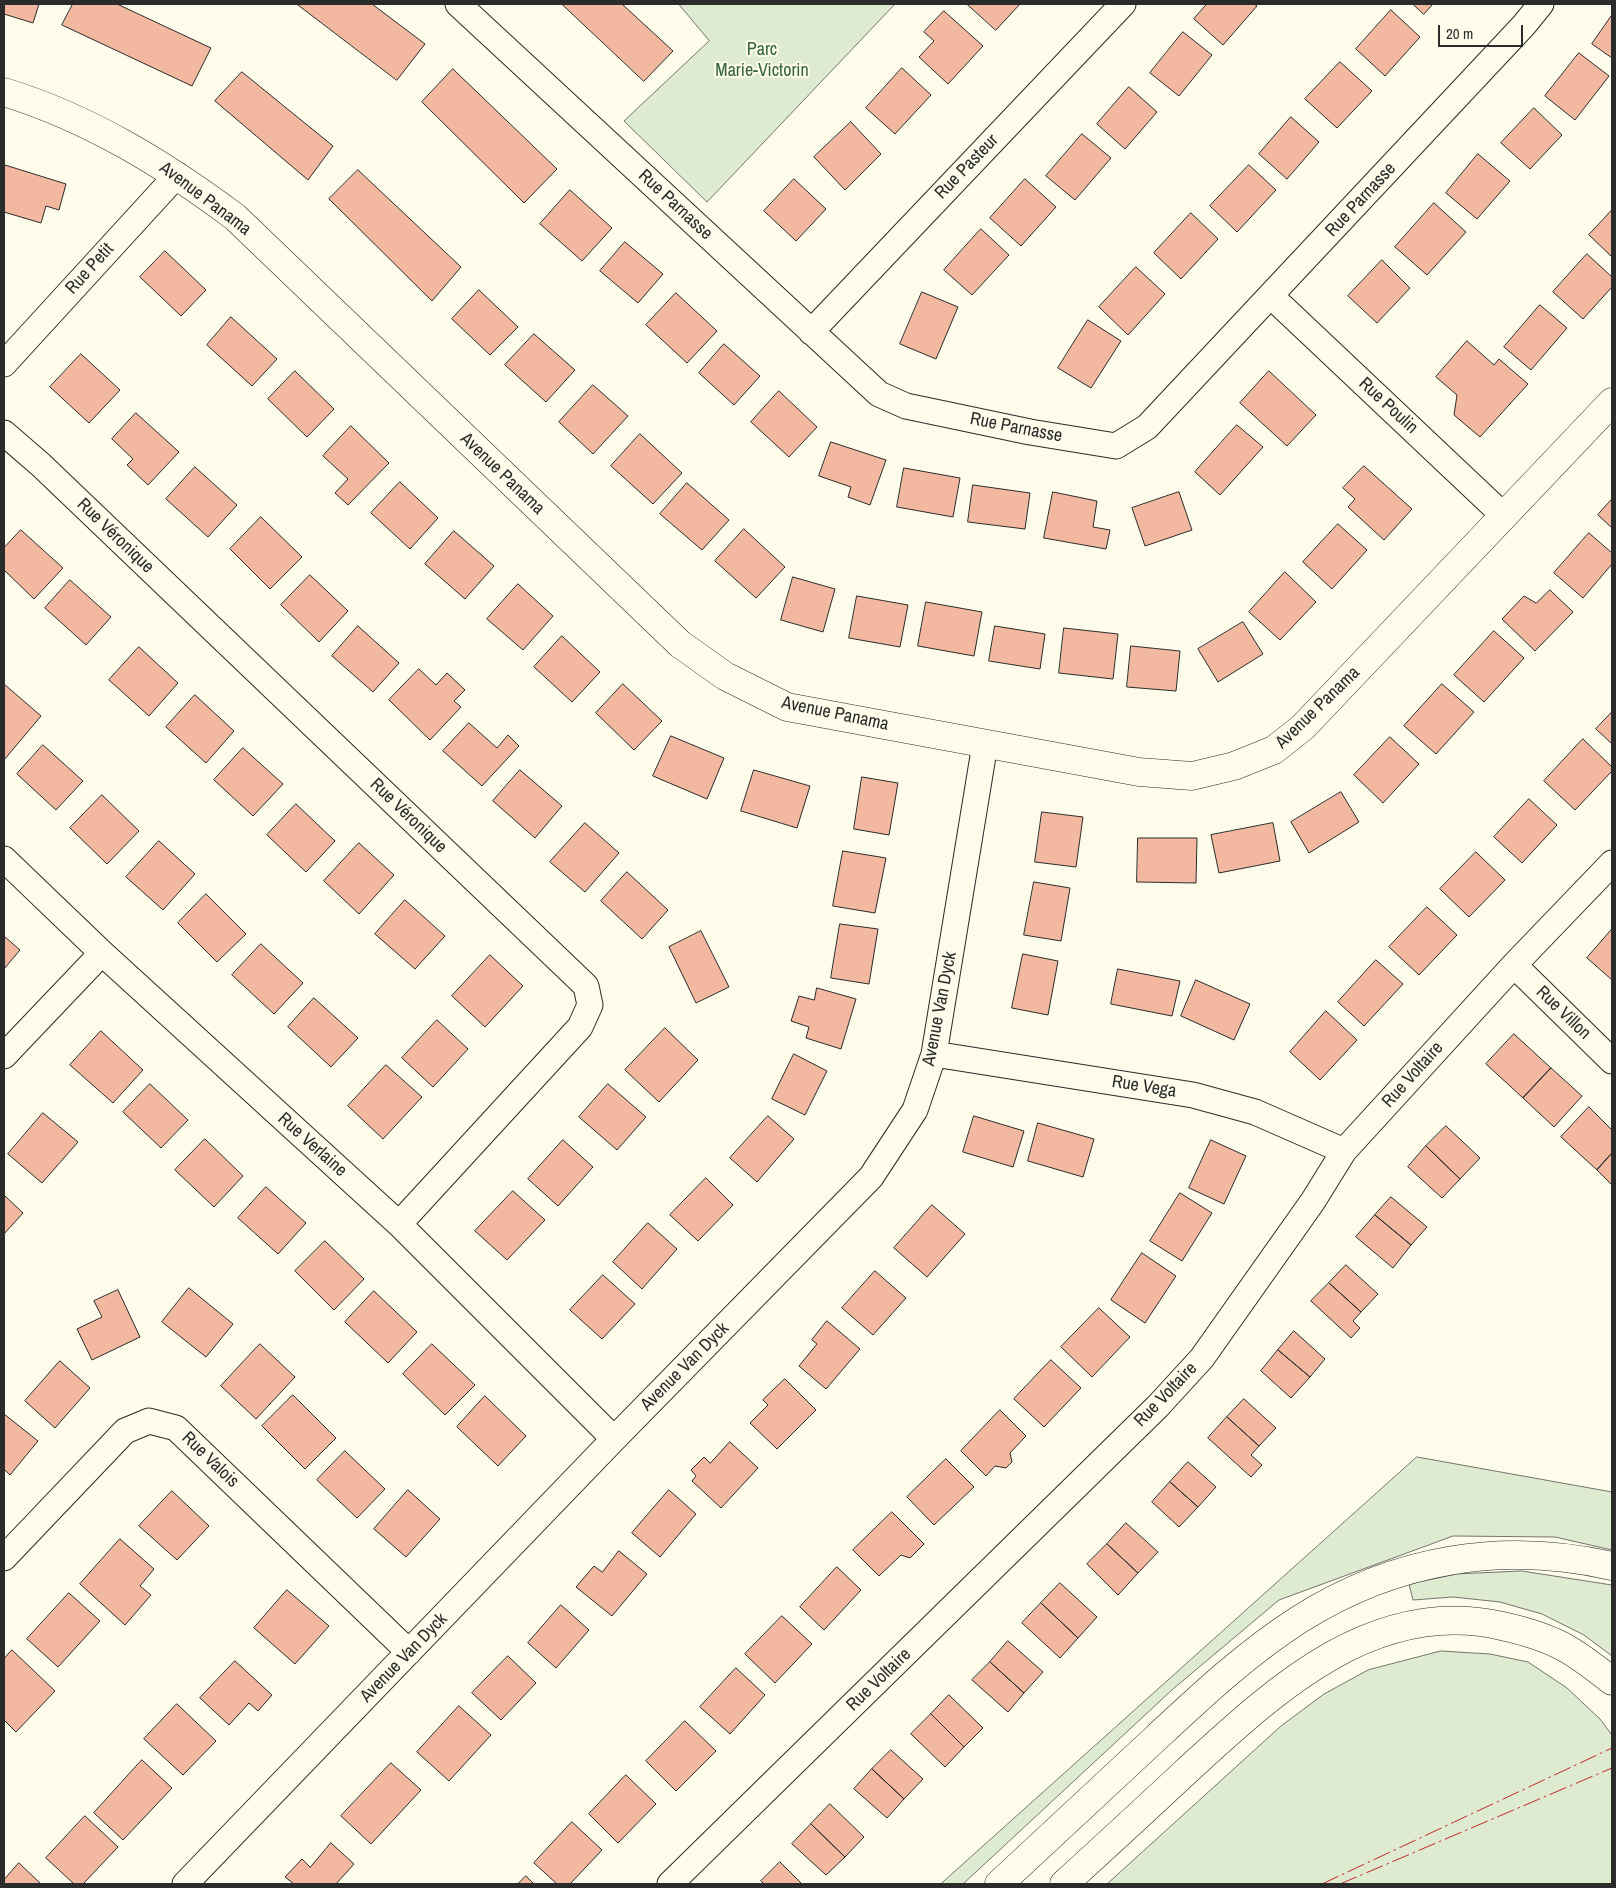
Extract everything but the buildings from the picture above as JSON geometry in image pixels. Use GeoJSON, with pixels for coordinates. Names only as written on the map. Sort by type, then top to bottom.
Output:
{"type":"FeatureCollection","features":[{"type":"Feature","properties":{"kind":"main road","name":"Avenue Panama"},"geometry":{"type":"LineString","coordinates":[[4,92],[61,113],[106,134],[177,175],[235,217],[680,644],[725,676],[787,707],[1139,772],[1192,776],[1234,766],[1274,750],[1303,726],[1331,699],[1612,402]]}},
{"type":"Feature","properties":{"kind":"main road"},"geometry":{"type":"LineString","coordinates":[[999,1884],[1218,1682],[1278,1634],[1338,1598],[1394,1574],[1434,1563],[1472,1556],[1540,1555],[1583,1559],[1612,1566]]}},
{"type":"Feature","properties":{"kind":"main road"},"geometry":{"type":"LineString","coordinates":[[1064,1884],[1276,1692],[1326,1658],[1368,1637],[1398,1628],[1435,1621],[1473,1621],[1492,1624],[1533,1634],[1569,1649],[1612,1681]]}},
{"type":"Feature","properties":{"kind":"street","name":"Rue Parnasse"},"geometry":{"type":"LineString","coordinates":[[458,4],[879,394],[906,406],[1030,432],[1116,446],[1147,427],[1524,25],[1541,4]]}},
{"type":"Feature","properties":{"kind":"street","name":"Rue Pasteur"},"geometry":{"type":"LineString","coordinates":[[811,332],[1122,4]]}},
{"type":"Feature","properties":{"kind":"street","name":"Rue Petit"},"geometry":{"type":"LineString","coordinates":[[4,364],[177,175]]}},
{"type":"Feature","properties":{"kind":"street","name":"Rue Poulin"},"geometry":{"type":"LineString","coordinates":[[1271,296],[1504,516]]}},
{"type":"Feature","properties":{"kind":"street","name":"Rue Véronique"},"geometry":{"type":"LineString","coordinates":[[4,433],[42,465],[586,986],[590,1005],[580,1027],[399,1224]]}},
{"type":"Feature","properties":{"kind":"street","name":"Avenue Van Dyck"},"geometry":{"type":"LineString","coordinates":[[186,1884],[614,1439],[871,1178],[915,1110],[934,1054],[985,744]]}},
{"type":"Feature","properties":{"kind":"street","name":"Rue Verlaine"},"geometry":{"type":"LineString","coordinates":[[4,859],[102,953],[399,1224],[614,1439]]}},
{"type":"Feature","properties":{"kind":"street","name":"Rue Voltaire"},"geometry":{"type":"LineString","coordinates":[[670,1884],[1158,1406],[1202,1358],[1308,1209],[1344,1151],[1514,965],[1612,863]]}},
{"type":"Feature","properties":{"kind":"street"},"geometry":{"type":"LineString","coordinates":[[4,1056],[102,953]]}},
{"type":"Feature","properties":{"kind":"street","name":"Rue Villon"},"geometry":{"type":"LineString","coordinates":[[1514,965],[1612,1061]]}},
{"type":"Feature","properties":{"kind":"street","name":"Rue Vega"},"geometry":{"type":"LineString","coordinates":[[934,1054],[1193,1095],[1255,1112],[1344,1151]]}},
{"type":"Feature","properties":{"kind":"street","name":"Rue Valois"},"geometry":{"type":"LineString","coordinates":[[4,1558],[125,1431],[149,1421],[176,1428],[409,1652]]}},
{"type":"Feature","properties":{"kind":"green space","name":"Parc Marie-Victorin"},"geometry":{"type":"Polygon","coordinates":[[[679,4],[895,4],[707,202],[624,121],[709,41],[679,4]]]}},
{"type":"Feature","properties":{"kind":"green space"},"geometry":{"type":"Polygon","coordinates":[[[1417,1457],[1612,1492],[1612,1550],[1555,1537],[1453,1536],[1279,1600],[1173,1689],[963,1884],[941,1884],[1417,1457]]]}},
{"type":"Feature","properties":{"kind":"green space"},"geometry":{"type":"Polygon","coordinates":[[[1522,1571],[1612,1585],[1612,1656],[1584,1635],[1542,1614],[1500,1602],[1453,1597],[1413,1600],[1409,1584],[1457,1574],[1522,1571]]]}},
{"type":"Feature","properties":{"kind":"green space"},"geometry":{"type":"Polygon","coordinates":[[[1441,1651],[1490,1654],[1528,1662],[1567,1688],[1600,1719],[1612,1735],[1612,1884],[1107,1884],[1281,1726],[1324,1694],[1368,1670],[1441,1651]]]}},
{"type":"Feature","properties":{"kind":"power"},"geometry":{"type":"LineString","coordinates":[[1322,1884],[1612,1748]]}},
{"type":"Feature","properties":{"kind":"power"},"geometry":{"type":"LineString","coordinates":[[1340,1884],[1612,1768]]}}]}
